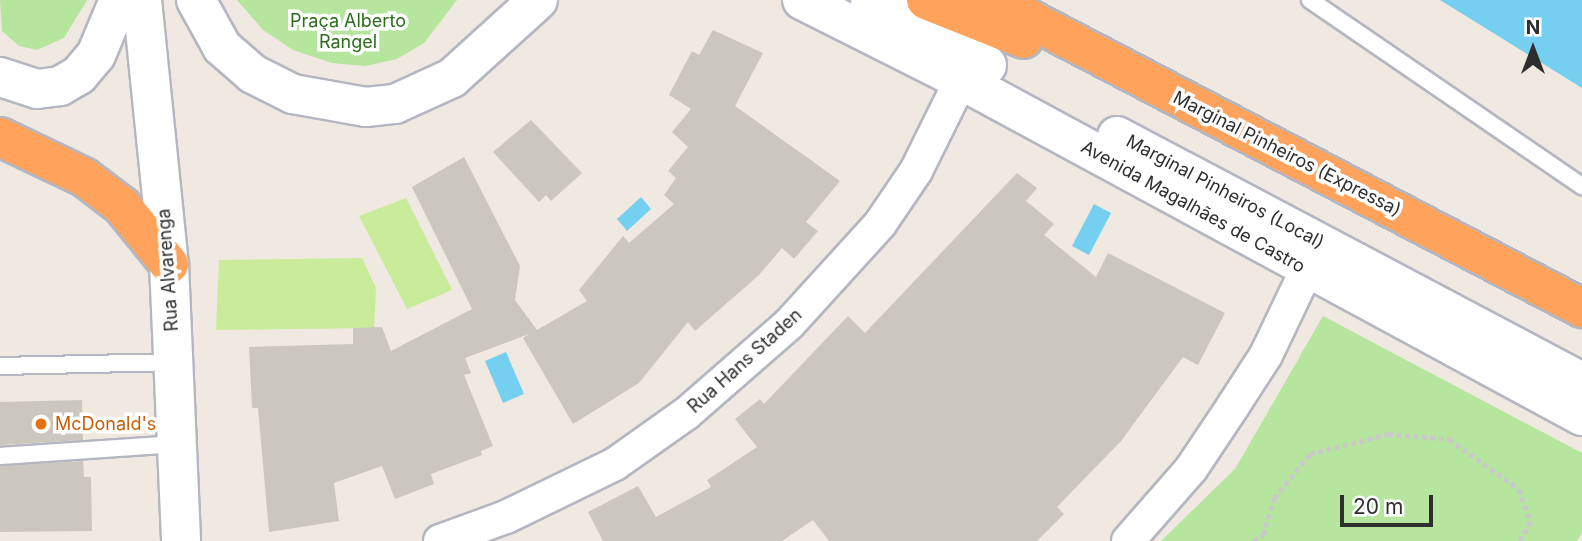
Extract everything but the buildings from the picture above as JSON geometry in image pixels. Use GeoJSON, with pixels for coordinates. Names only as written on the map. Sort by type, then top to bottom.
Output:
{"type":"FeatureCollection","features":[{"type":"Feature","properties":{"kind":"highway"},"geometry":{"type":"LineString","coordinates":[[926,0],[1139,79]]}},
{"type":"Feature","properties":{"kind":"highway","name":"Marginal Pinheiros (Expressa)"},"geometry":{"type":"LineString","coordinates":[[993,0],[1139,79],[1582,308]]}},
{"type":"Feature","properties":{"kind":"highway"},"geometry":{"type":"LineString","coordinates":[[0,137],[73,172],[112,199],[169,264]]}},
{"type":"Feature","properties":{"kind":"main road"},"geometry":{"type":"LineString","coordinates":[[0,77],[37,89],[60,86],[79,75],[96,55],[119,0]]}},
{"type":"Feature","properties":{"kind":"main road","name":"Rua Alvarenga"},"geometry":{"type":"LineString","coordinates":[[142,0],[169,264],[181,541]]}},
{"type":"Feature","properties":{"kind":"main road"},"geometry":{"type":"LineString","coordinates":[[196,0],[222,47],[253,74],[293,94],[329,104],[395,104],[433,89],[484,51],[538,0]]}},
{"type":"Feature","properties":{"kind":"main road"},"geometry":{"type":"LineString","coordinates":[[484,51],[496,0]]}},
{"type":"Feature","properties":{"kind":"main road","name":"Avenida Magalhães de Castro"},"geometry":{"type":"LineString","coordinates":[[802,0],[961,80],[1582,416]]}},
{"type":"Feature","properties":{"kind":"main road","name":"Marginal Pinheiros (Local)"},"geometry":{"type":"LineString","coordinates":[[870,0],[1582,382]]}},
{"type":"Feature","properties":{"kind":"street","name":"Rua Hans Staden"},"geometry":{"type":"LineString","coordinates":[[440,541],[506,517],[615,464],[687,413],[789,324],[880,224],[916,171],[961,80]]}},
{"type":"Feature","properties":{"kind":"street"},"geometry":{"type":"LineString","coordinates":[[1128,541],[1191,469],[1233,406],[1266,355],[1307,269]]}},
{"type":"Feature","properties":{"kind":"lane"},"geometry":{"type":"LineString","coordinates":[[1310,0],[1582,186]]}},
{"type":"Feature","properties":{"kind":"lane"},"geometry":{"type":"LineString","coordinates":[[0,366],[174,362]]}},
{"type":"Feature","properties":{"kind":"lane"},"geometry":{"type":"LineString","coordinates":[[0,456],[177,444]]}},
{"type":"Feature","properties":{"kind":"path"},"geometry":{"type":"LineString","coordinates":[[1253,541],[1263,536],[1274,498],[1310,454],[1388,434],[1449,439],[1519,489],[1531,522],[1520,541]]}},
{"type":"Feature","properties":{"kind":"green space"},"geometry":{"type":"Polygon","coordinates":[[[0,0],[87,0],[64,38],[37,50],[19,46],[2,31],[0,0]]]}},
{"type":"Feature","properties":{"kind":"green space","name":"Praça Alberto Rangel"},"geometry":{"type":"Polygon","coordinates":[[[237,0],[457,0],[424,43],[397,59],[365,66],[332,63],[293,50],[263,30],[237,0]]]}},
{"type":"Feature","properties":{"kind":"green space"},"geometry":{"type":"Polygon","coordinates":[[[406,198],[452,290],[407,309],[359,216],[406,198]]]}},
{"type":"Feature","properties":{"kind":"green space"},"geometry":{"type":"Polygon","coordinates":[[[362,258],[376,288],[374,328],[216,330],[219,260],[362,258]]]}},
{"type":"Feature","properties":{"kind":"green space"},"geometry":{"type":"Polygon","coordinates":[[[1323,316],[1582,453],[1582,533],[1577,541],[1161,541],[1235,469],[1323,316]]]}},
{"type":"Feature","properties":{"kind":"water"},"geometry":{"type":"Polygon","coordinates":[[[1440,0],[1582,0],[1582,88],[1440,0]]]}},
{"type":"Feature","properties":{"kind":"water"},"geometry":{"type":"Polygon","coordinates":[[[641,197],[651,209],[627,231],[617,219],[641,197]]]}},
{"type":"Feature","properties":{"kind":"water"},"geometry":{"type":"Polygon","coordinates":[[[1094,204],[1111,213],[1089,255],[1072,246],[1094,204]]]}},
{"type":"Feature","properties":{"kind":"water"},"geometry":{"type":"Polygon","coordinates":[[[506,352],[524,394],[503,403],[485,361],[506,352]]]}},
{"type":"Feature","properties":{"kind":"place","name":"McDonald's"},"geometry":{"type":"Point","coordinates":[41,424]}}]}
